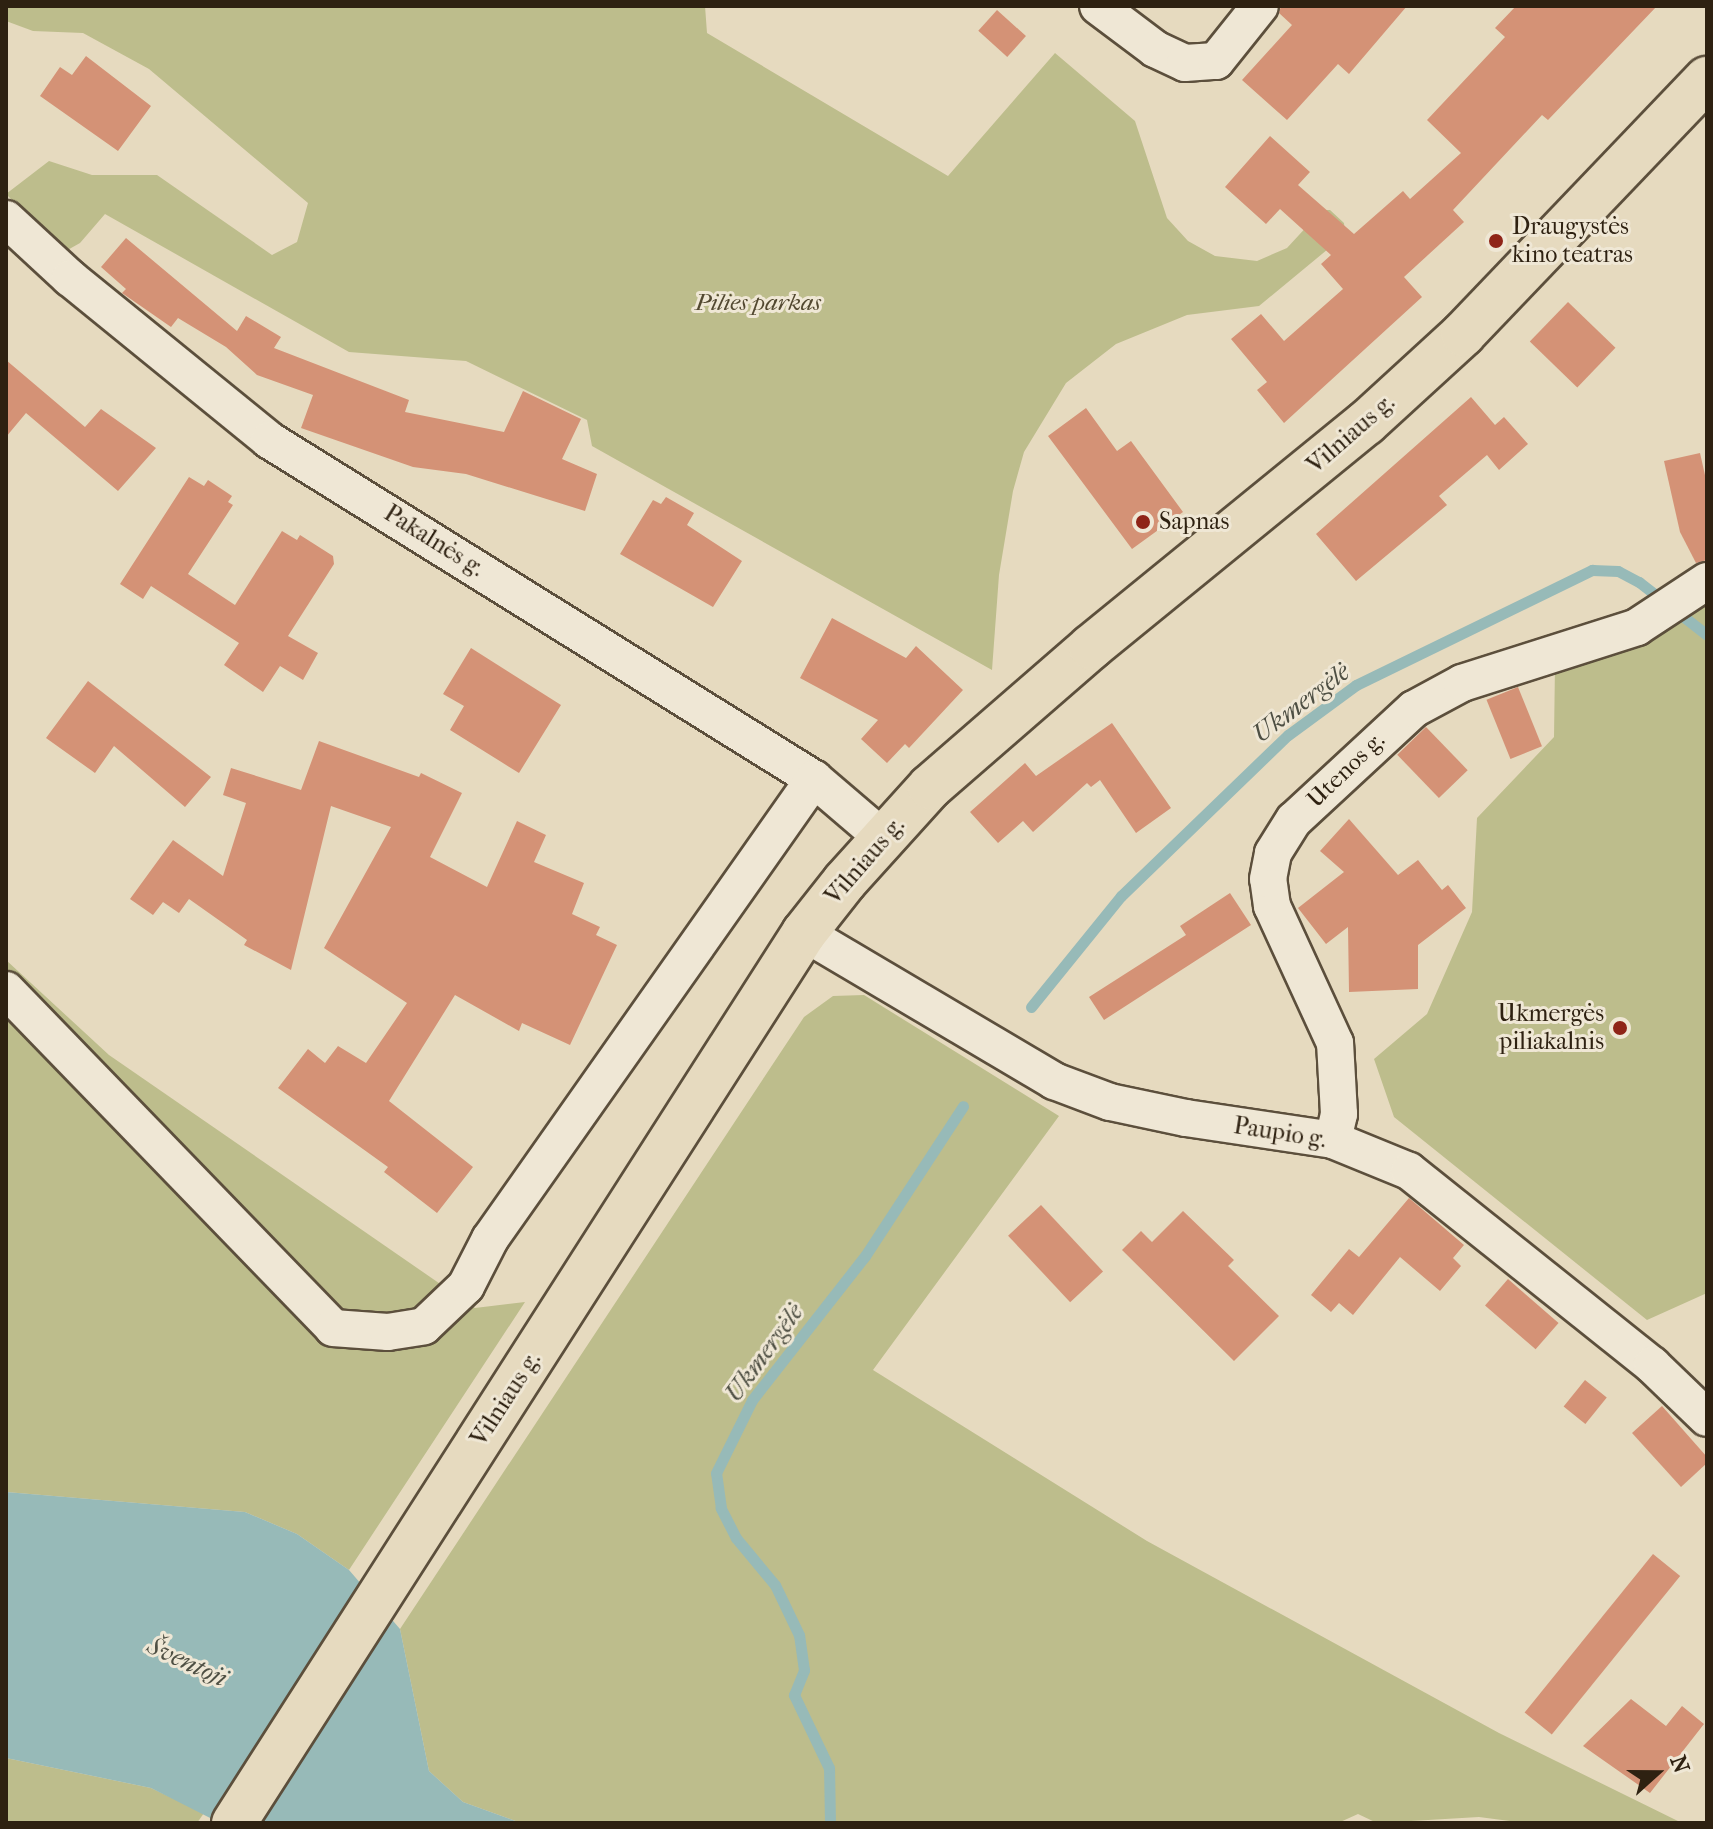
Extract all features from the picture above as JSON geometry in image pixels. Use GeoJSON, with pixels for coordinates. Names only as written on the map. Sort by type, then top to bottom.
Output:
{"type":"FeatureCollection","features":[{"type":"Feature","properties":{"kind":"main road","name":"Vilniaus g."},"geometry":{"type":"LineString","coordinates":[[234,1823],[804,933],[882,837],[1022,706],[1366,423],[1463,334],[1707,79]]}},
{"type":"Feature","properties":{"kind":"street"},"geometry":{"type":"LineString","coordinates":[[1098,6],[1185,63],[1216,61],[1260,6]]}},
{"type":"Feature","properties":{"kind":"street","name":"Pakalnės g."},"geometry":{"type":"LineString","coordinates":[[6,219],[70,278],[269,440],[814,779],[882,837]]}},
{"type":"Feature","properties":{"kind":"street","name":"Utenos g."},"geometry":{"type":"LineString","coordinates":[[1333,1140],[1339,1114],[1335,1043],[1272,906],[1268,879],[1273,853],[1294,820],[1414,709],[1462,683],[1645,622],[1703,584]]}},
{"type":"Feature","properties":{"kind":"street"},"geometry":{"type":"LineString","coordinates":[[6,990],[333,1328],[388,1332],[424,1326],[466,1286],[490,1239],[814,779]]}},
{"type":"Feature","properties":{"kind":"street","name":"Paupio g."},"geometry":{"type":"LineString","coordinates":[[804,933],[1054,1081],[1110,1102],[1186,1118],[1333,1140],[1377,1154],[1443,1194],[1652,1365],[1707,1418]]}},
{"type":"Feature","properties":{"kind":"green space","name":"Pilies parkas"},"geometry":{"type":"Polygon","coordinates":[[[6,6],[705,6],[707,33],[948,176],[1055,53],[1135,121],[1167,218],[1188,241],[1215,256],[1257,261],[1287,248],[1322,210],[1330,210],[1344,223],[1345,235],[1259,306],[1187,315],[1116,344],[1066,383],[1024,452],[1013,491],[999,575],[992,670],[592,446],[587,420],[466,361],[349,352],[105,214],[80,243],[64,252],[6,194],[49,161],[92,175],[157,175],[272,255],[297,242],[308,203],[149,69],[83,33],[33,31],[6,21],[6,6]]]}},
{"type":"Feature","properties":{"kind":"green space"},"geometry":{"type":"Polygon","coordinates":[[[1707,602],[1707,1293],[1647,1320],[1394,1117],[1374,1059],[1427,1014],[1472,912],[1477,818],[1554,737],[1555,665],[1707,602]]]}},
{"type":"Feature","properties":{"kind":"green space"},"geometry":{"type":"Polygon","coordinates":[[[6,960],[109,1055],[475,1308],[525,1302],[349,1570],[297,1534],[245,1512],[6,1492],[6,960]]]}},
{"type":"Feature","properties":{"kind":"green space"},"geometry":{"type":"Polygon","coordinates":[[[864,995],[1059,1116],[873,1370],[1147,1541],[1499,1733],[1682,1823],[1525,1823],[1479,1817],[1377,1823],[1358,1814],[1338,1823],[521,1823],[463,1802],[429,1771],[400,1629],[804,1017],[833,996],[864,995]]]}},
{"type":"Feature","properties":{"kind":"green space"},"geometry":{"type":"Polygon","coordinates":[[[6,1758],[151,1788],[204,1813],[197,1823],[6,1823],[6,1758]]]}},
{"type":"Feature","properties":{"kind":"water","name":"Šventoji"},"geometry":{"type":"Polygon","coordinates":[[[6,1492],[245,1512],[297,1534],[349,1570],[400,1629],[429,1771],[463,1802],[521,1823],[220,1823],[151,1788],[6,1758],[6,1492]]]}},
{"type":"Feature","properties":{"kind":"building"},"geometry":{"type":"Polygon","coordinates":[[[1281,6],[1407,6],[1349,74],[1338,64],[1287,120],[1242,80],[1292,25],[1279,13],[1281,6]]]}},
{"type":"Feature","properties":{"kind":"building"},"geometry":{"type":"Polygon","coordinates":[[[1516,6],[1657,6],[1548,120],[1542,115],[1453,210],[1464,222],[1404,277],[1422,297],[1284,423],[1257,390],[1267,382],[1231,339],[1261,314],[1284,341],[1343,289],[1321,264],[1331,255],[1280,209],[1266,224],[1225,187],[1270,136],[1310,172],[1298,185],[1354,234],[1403,191],[1410,199],[1461,153],[1427,120],[1505,37],[1495,28],[1516,6]]]}},
{"type":"Feature","properties":{"kind":"building"},"geometry":{"type":"Polygon","coordinates":[[[997,10],[1026,36],[1007,57],[978,31],[997,10]]]}},
{"type":"Feature","properties":{"kind":"building"},"geometry":{"type":"Polygon","coordinates":[[[86,56],[151,106],[118,151],[40,96],[60,67],[72,75],[86,56]]]}},
{"type":"Feature","properties":{"kind":"building"},"geometry":{"type":"Polygon","coordinates":[[[126,238],[237,331],[246,316],[281,337],[274,348],[409,400],[405,412],[504,432],[523,391],[581,419],[562,459],[597,474],[585,511],[466,474],[413,467],[301,428],[313,395],[257,375],[226,347],[178,318],[171,327],[122,293],[126,289],[101,267],[126,238]]]}},
{"type":"Feature","properties":{"kind":"building"},"geometry":{"type":"Polygon","coordinates":[[[1568,302],[1615,348],[1577,387],[1530,342],[1568,302]]]}},
{"type":"Feature","properties":{"kind":"building"},"geometry":{"type":"Polygon","coordinates":[[[6,360],[85,427],[101,409],[156,448],[118,491],[26,413],[6,437],[6,360]]]}},
{"type":"Feature","properties":{"kind":"building"},"geometry":{"type":"Polygon","coordinates":[[[1471,397],[1495,425],[1504,417],[1528,444],[1499,470],[1487,455],[1439,496],[1447,505],[1356,581],[1316,534],[1471,397]]]}},
{"type":"Feature","properties":{"kind":"building"},"geometry":{"type":"Polygon","coordinates":[[[1086,408],[1117,451],[1131,441],[1183,512],[1132,549],[1048,436],[1086,408]]]}},
{"type":"Feature","properties":{"kind":"building"},"geometry":{"type":"Polygon","coordinates":[[[1700,453],[1707,484],[1707,560],[1696,563],[1680,532],[1664,461],[1700,453]]]}},
{"type":"Feature","properties":{"kind":"building"},"geometry":{"type":"Polygon","coordinates":[[[189,477],[204,486],[208,480],[232,496],[228,502],[233,505],[188,574],[235,605],[282,531],[297,540],[300,535],[333,556],[334,564],[288,636],[318,653],[303,680],[280,666],[263,692],[224,665],[239,643],[151,586],[143,599],[120,584],[189,477]]]}},
{"type":"Feature","properties":{"kind":"building"},"geometry":{"type":"Polygon","coordinates":[[[666,497],[694,513],[687,525],[742,561],[713,607],[620,554],[653,500],[661,504],[666,497]]]}},
{"type":"Feature","properties":{"kind":"building"},"geometry":{"type":"Polygon","coordinates":[[[832,618],[906,658],[916,646],[963,690],[909,748],[905,744],[887,763],[861,739],[878,720],[800,678],[832,618]]]}},
{"type":"Feature","properties":{"kind":"building"},"geometry":{"type":"Polygon","coordinates":[[[471,648],[561,705],[519,773],[450,730],[464,706],[443,694],[471,648]]]}},
{"type":"Feature","properties":{"kind":"building"},"geometry":{"type":"Polygon","coordinates":[[[88,681],[211,777],[185,807],[114,746],[95,773],[46,738],[88,681]]]}},
{"type":"Feature","properties":{"kind":"building"},"geometry":{"type":"Polygon","coordinates":[[[1518,687],[1542,746],[1510,759],[1486,700],[1518,687]]]}},
{"type":"Feature","properties":{"kind":"building"},"geometry":{"type":"Polygon","coordinates":[[[1112,723],[1171,808],[1136,833],[1100,780],[1091,787],[1087,783],[1033,832],[1023,821],[998,843],[970,812],[1025,763],[1036,776],[1112,723]]]}},
{"type":"Feature","properties":{"kind":"building"},"geometry":{"type":"Polygon","coordinates":[[[1426,727],[1468,770],[1439,798],[1397,755],[1426,727]]]}},
{"type":"Feature","properties":{"kind":"building"},"geometry":{"type":"Polygon","coordinates":[[[319,741],[419,777],[421,773],[462,793],[430,857],[487,887],[517,821],[546,835],[534,862],[584,883],[572,914],[600,927],[596,935],[617,945],[570,1045],[522,1023],[519,1031],[455,995],[389,1101],[473,1167],[437,1213],[384,1172],[388,1167],[278,1088],[308,1049],[325,1063],[338,1046],[366,1063],[407,1003],[324,948],[391,827],[331,806],[291,970],[244,945],[247,940],[189,899],[179,913],[163,902],[153,915],[130,899],[173,840],[223,876],[246,803],[223,795],[231,768],[301,790],[319,741]]]}},
{"type":"Feature","properties":{"kind":"building"},"geometry":{"type":"Polygon","coordinates":[[[1349,819],[1398,875],[1418,860],[1442,890],[1448,885],[1466,908],[1418,945],[1418,989],[1349,992],[1348,927],[1326,944],[1298,908],[1344,872],[1320,851],[1349,819]]]}},
{"type":"Feature","properties":{"kind":"building"},"geometry":{"type":"Polygon","coordinates":[[[1230,893],[1251,925],[1104,1020],[1089,997],[1186,935],[1180,926],[1230,893]]]}},
{"type":"Feature","properties":{"kind":"building"},"geometry":{"type":"Polygon","coordinates":[[[1409,1198],[1464,1245],[1453,1258],[1461,1266],[1440,1291],[1400,1257],[1353,1315],[1339,1303],[1331,1312],[1311,1295],[1349,1249],[1359,1257],[1409,1198]]]}},
{"type":"Feature","properties":{"kind":"building"},"geometry":{"type":"Polygon","coordinates":[[[1041,1205],[1103,1272],[1070,1302],[1008,1236],[1041,1205]]]}},
{"type":"Feature","properties":{"kind":"building"},"geometry":{"type":"Polygon","coordinates":[[[1183,1211],[1234,1260],[1228,1266],[1279,1316],[1234,1361],[1122,1250],[1141,1231],[1152,1242],[1183,1211]]]}},
{"type":"Feature","properties":{"kind":"building"},"geometry":{"type":"Polygon","coordinates":[[[1508,1279],[1559,1323],[1536,1349],[1485,1305],[1508,1279]]]}},
{"type":"Feature","properties":{"kind":"building"},"geometry":{"type":"Polygon","coordinates":[[[1585,1380],[1607,1398],[1585,1424],[1564,1406],[1585,1380]]]}},
{"type":"Feature","properties":{"kind":"building"},"geometry":{"type":"Polygon","coordinates":[[[1662,1406],[1707,1457],[1707,1463],[1681,1487],[1632,1433],[1662,1406]]]}},
{"type":"Feature","properties":{"kind":"building"},"geometry":{"type":"Polygon","coordinates":[[[1653,1554],[1680,1576],[1552,1735],[1525,1713],[1653,1554]]]}},
{"type":"Feature","properties":{"kind":"building"},"geometry":{"type":"Polygon","coordinates":[[[1631,1699],[1666,1726],[1682,1706],[1704,1724],[1650,1793],[1583,1746],[1631,1699]]]}},
{"type":"Feature","properties":{"kind":"waterway","name":"Ukmergėlė"},"geometry":{"type":"LineString","coordinates":[[1031,1007],[1121,896],[1288,735],[1356,685],[1592,570],[1618,571],[1639,582],[1707,635]]}},
{"type":"Feature","properties":{"kind":"waterway","name":"Ukmergėlė"},"geometry":{"type":"LineString","coordinates":[[830,1823],[829,1768],[794,1695],[804,1670],[799,1635],[775,1585],[736,1538],[721,1508],[716,1473],[752,1400],[865,1256],[963,1106]]}},
{"type":"Feature","properties":{"kind":"place","name":"Draugystės kino teatras"},"geometry":{"type":"Point","coordinates":[1496,241]}},
{"type":"Feature","properties":{"kind":"place","name":"Sapnas"},"geometry":{"type":"Point","coordinates":[1143,522]}},
{"type":"Feature","properties":{"kind":"place","name":"Ukmergės piliakalnis"},"geometry":{"type":"Point","coordinates":[1620,1028]}}]}
